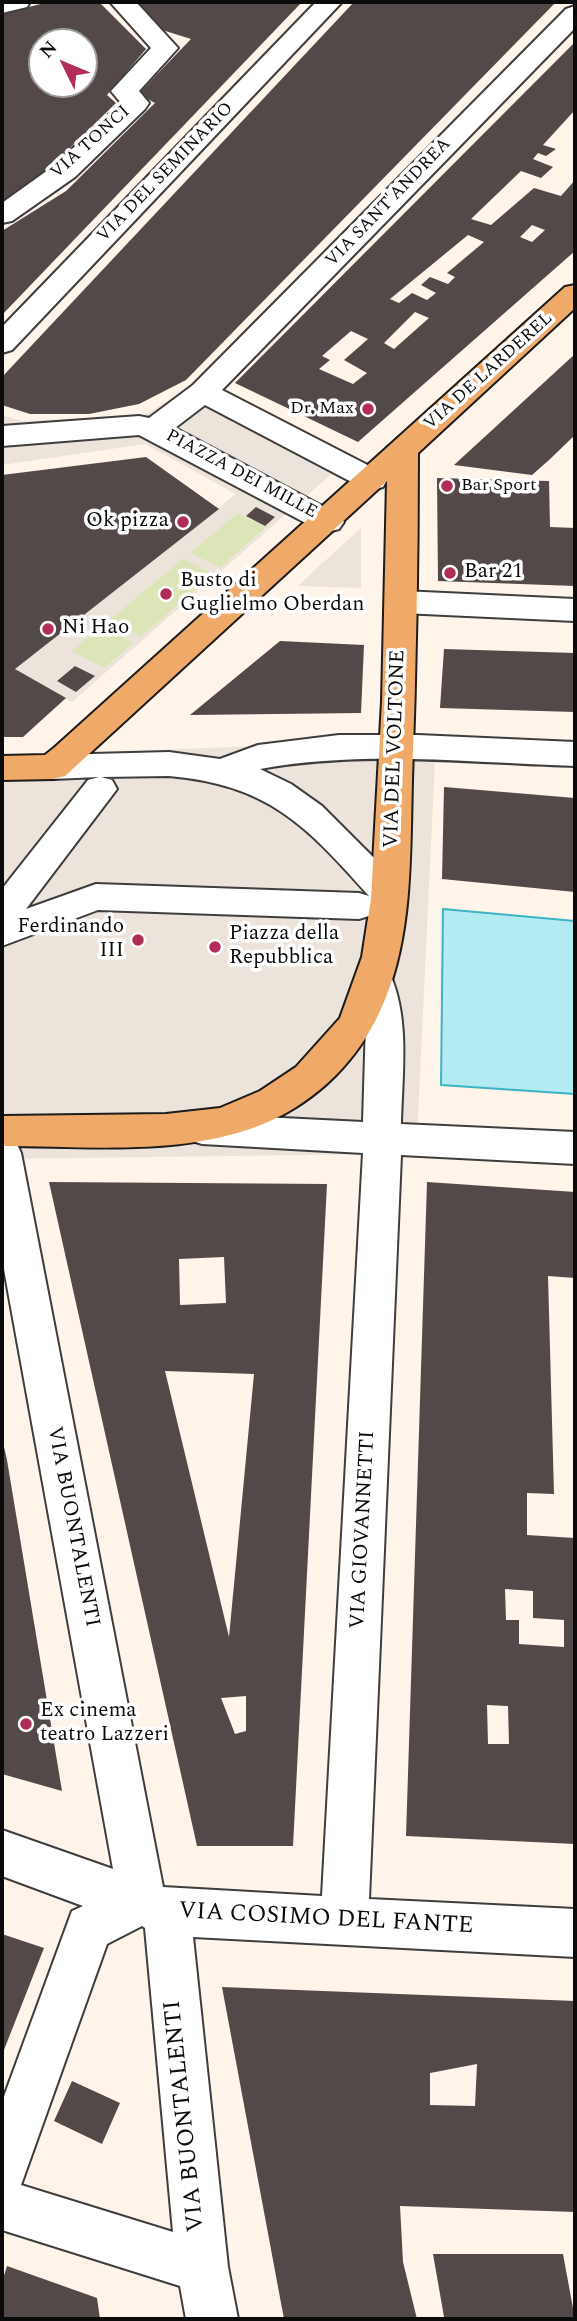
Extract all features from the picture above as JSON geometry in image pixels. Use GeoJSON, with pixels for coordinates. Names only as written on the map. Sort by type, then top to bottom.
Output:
{"type":"FeatureCollection","features":[{"type":"Feature","properties":{"kind":"main road","name":"VIA DE LARDEREL"},"geometry":{"type":"LineString","coordinates":[[53,767],[328,522],[575,293]]}},
{"type":"Feature","properties":{"kind":"main road"},"geometry":{"type":"LineString","coordinates":[[402,602],[403,450]]}},
{"type":"Feature","properties":{"kind":"main road","name":"VIA DEL VOLTONE"},"geometry":{"type":"LineString","coordinates":[[374,901],[397,748],[402,602]]}},
{"type":"Feature","properties":{"kind":"main road"},"geometry":{"type":"LineString","coordinates":[[2,768],[53,767]]}},
{"type":"Feature","properties":{"kind":"main road"},"geometry":{"type":"LineString","coordinates":[[2,1131],[202,1129],[263,1108],[318,1070],[356,1021],[374,978],[374,901]]}},
{"type":"Feature","properties":{"kind":"street"},"geometry":{"type":"LineString","coordinates":[[2,6],[18,2]]}},
{"type":"Feature","properties":{"kind":"street","name":"VIA TONCI"},"geometry":{"type":"LineString","coordinates":[[2,215],[65,171],[135,103],[124,91],[165,48],[122,2]]}},
{"type":"Feature","properties":{"kind":"street","name":"VIA DEL SEMINARIO"},"geometry":{"type":"LineString","coordinates":[[2,344],[330,2]]}},
{"type":"Feature","properties":{"kind":"street","name":"VIA SANT'ANDREA"},"geometry":{"type":"LineString","coordinates":[[203,392],[575,14]]}},
{"type":"Feature","properties":{"kind":"street"},"geometry":{"type":"LineString","coordinates":[[203,392],[372,480]]}},
{"type":"Feature","properties":{"kind":"street","name":"PIAZZA DEI MILLE"},"geometry":{"type":"LineString","coordinates":[[154,429],[203,392]]}},
{"type":"Feature","properties":{"kind":"street","name":"PIAZZA DEI MILLE"},"geometry":{"type":"LineString","coordinates":[[2,436],[139,425],[154,429],[328,522]]}},
{"type":"Feature","properties":{"kind":"street"},"geometry":{"type":"LineString","coordinates":[[402,602],[575,610]]}},
{"type":"Feature","properties":{"kind":"street"},"geometry":{"type":"LineString","coordinates":[[222,772],[261,756],[397,748],[575,754]]}},
{"type":"Feature","properties":{"kind":"street"},"geometry":{"type":"LineString","coordinates":[[2,932],[96,897],[374,901],[349,852],[290,801],[267,787],[222,772],[146,765],[53,767]]}},
{"type":"Feature","properties":{"kind":"street"},"geometry":{"type":"LineString","coordinates":[[2,914],[100,789]]}},
{"type":"Feature","properties":{"kind":"street"},"geometry":{"type":"LineString","coordinates":[[374,978],[384,1022],[382,1136]]}},
{"type":"Feature","properties":{"kind":"street"},"geometry":{"type":"LineString","coordinates":[[202,1129],[382,1136],[575,1148]]}},
{"type":"Feature","properties":{"kind":"street","name":"VIA GIOVANNETTI"},"geometry":{"type":"LineString","coordinates":[[344,1923],[382,1136]]}},
{"type":"Feature","properties":{"kind":"street","name":"VIA BUONTALENTI"},"geometry":{"type":"LineString","coordinates":[[2,1153],[155,1906],[202,2267],[212,2319]]}},
{"type":"Feature","properties":{"kind":"street","name":"VIA COSIMO DEL FANTE"},"geometry":{"type":"LineString","coordinates":[[2,1853],[155,1906],[344,1923],[575,1933]]}},
{"type":"Feature","properties":{"kind":"street"},"geometry":{"type":"LineString","coordinates":[[2,2170],[89,1928],[155,1906]]}},
{"type":"Feature","properties":{"kind":"street"},"geometry":{"type":"LineString","coordinates":[[2,2205],[202,2267]]}},
{"type":"Feature","properties":{"kind":"green space"},"geometry":{"type":"Polygon","coordinates":[[[237,513],[267,527],[220,568],[189,553],[237,513]]]}},
{"type":"Feature","properties":{"kind":"green space"},"geometry":{"type":"Polygon","coordinates":[[[183,558],[214,574],[141,637],[109,620],[183,558]]]}},
{"type":"Feature","properties":{"kind":"green space"},"geometry":{"type":"Polygon","coordinates":[[[102,625],[134,643],[104,669],[71,651],[102,625]]]}},
{"type":"Feature","properties":{"kind":"shaded area"},"geometry":{"type":"Polygon","coordinates":[[[201,380],[343,464],[72,702],[15,669],[236,494],[145,444],[2,465],[2,415],[22,421],[143,416],[201,380]],[[237,513],[190,553],[220,568],[267,528],[237,513]],[[183,558],[109,620],[141,637],[214,574],[183,558]],[[102,625],[72,651],[104,668],[133,643],[102,625]],[[75,666],[58,681],[76,692],[94,677],[75,666]]]}},
{"type":"Feature","properties":{"kind":"shaded area"},"geometry":{"type":"Polygon","coordinates":[[[361,528],[361,588],[298,586],[316,569],[361,528]]]}},
{"type":"Feature","properties":{"kind":"shaded area","name":"Piazza della Repubblica"},"geometry":{"type":"Polygon","coordinates":[[[436,739],[416,1158],[382,1154],[2,1159],[2,756],[436,739]]]}},
{"type":"Feature","properties":{"kind":"water"},"geometry":{"type":"Polygon","coordinates":[[[443,909],[575,921],[575,1094],[441,1085],[443,909]]]}},
{"type":"Feature","properties":{"kind":"building"},"geometry":{"type":"Polygon","coordinates":[[[48,2],[99,2],[146,49],[107,95],[116,103],[30,187],[2,205],[2,14],[48,2]]]}},
{"type":"Feature","properties":{"kind":"building"},"geometry":{"type":"Polygon","coordinates":[[[135,2],[302,2],[2,315],[2,231],[66,191],[155,103],[138,94],[191,39],[159,29],[135,2]]]}},
{"type":"Feature","properties":{"kind":"building"},"geometry":{"type":"Polygon","coordinates":[[[354,2],[556,2],[186,380],[139,404],[89,414],[30,414],[2,405],[2,377],[354,2]]]}},
{"type":"Feature","properties":{"kind":"building"},"geometry":{"type":"Polygon","coordinates":[[[575,42],[575,110],[543,145],[556,149],[546,156],[538,153],[533,159],[553,167],[541,178],[521,171],[471,219],[491,225],[534,188],[561,196],[575,180],[575,251],[358,442],[235,383],[575,42]],[[532,225],[520,237],[532,242],[545,230],[532,225]],[[468,235],[390,299],[399,303],[412,293],[427,300],[436,293],[421,285],[430,277],[448,284],[455,277],[447,273],[484,242],[468,235]],[[415,312],[384,343],[394,349],[429,318],[415,312]],[[351,331],[322,356],[330,360],[319,369],[353,384],[367,373],[344,360],[368,339],[351,331]]]}},
{"type":"Feature","properties":{"kind":"building"},"geometry":{"type":"Polygon","coordinates":[[[575,354],[575,435],[549,460],[532,475],[454,465],[575,354]]]}},
{"type":"Feature","properties":{"kind":"building"},"geometry":{"type":"Polygon","coordinates":[[[146,457],[219,509],[15,669],[66,698],[23,737],[2,737],[2,475],[146,457]]]}},
{"type":"Feature","properties":{"kind":"building"},"geometry":{"type":"Polygon","coordinates":[[[437,478],[549,481],[550,527],[575,528],[575,586],[438,581],[437,478]]]}},
{"type":"Feature","properties":{"kind":"building"},"geometry":{"type":"Polygon","coordinates":[[[256,507],[275,517],[265,526],[246,516],[256,507]]]}},
{"type":"Feature","properties":{"kind":"building"},"geometry":{"type":"Polygon","coordinates":[[[280,641],[364,645],[361,713],[190,715],[280,641]]]}},
{"type":"Feature","properties":{"kind":"building"},"geometry":{"type":"Polygon","coordinates":[[[444,649],[575,653],[575,712],[440,708],[444,649]]]}},
{"type":"Feature","properties":{"kind":"building"},"geometry":{"type":"Polygon","coordinates":[[[75,666],[95,676],[76,692],[57,681],[75,666]]]}},
{"type":"Feature","properties":{"kind":"building"},"geometry":{"type":"Polygon","coordinates":[[[444,787],[575,798],[575,892],[442,879],[444,787]]]}},
{"type":"Feature","properties":{"kind":"building"},"geometry":{"type":"Polygon","coordinates":[[[49,1182],[327,1184],[293,1846],[197,1846],[49,1182]],[[224,1257],[179,1259],[180,1305],[226,1303],[224,1257]],[[165,1371],[229,1637],[254,1374],[165,1371]],[[246,1696],[221,1698],[235,1734],[246,1731],[246,1696]]]}},
{"type":"Feature","properties":{"kind":"building"},"geometry":{"type":"Polygon","coordinates":[[[427,1182],[575,1192],[575,1278],[548,1276],[554,1494],[527,1493],[527,1535],[575,1538],[575,1844],[406,1836],[427,1182]],[[505,1589],[506,1620],[519,1620],[519,1644],[564,1647],[564,1620],[533,1618],[533,1591],[505,1589]],[[487,1705],[488,1744],[509,1744],[508,1706],[487,1705]]]}},
{"type":"Feature","properties":{"kind":"building"},"geometry":{"type":"Polygon","coordinates":[[[2,1438],[7,1460],[62,1791],[2,1774],[2,1438]]]}},
{"type":"Feature","properties":{"kind":"building"},"geometry":{"type":"Polygon","coordinates":[[[2,1934],[44,1948],[2,2055],[2,1934]]]}},
{"type":"Feature","properties":{"kind":"building"},"geometry":{"type":"Polygon","coordinates":[[[222,1987],[575,2001],[575,2212],[400,2206],[403,2262],[417,2319],[284,2319],[222,1987]],[[477,2064],[430,2073],[430,2105],[475,2106],[477,2064]]]}},
{"type":"Feature","properties":{"kind":"building"},"geometry":{"type":"Polygon","coordinates":[[[72,2081],[120,2103],[102,2144],[54,2121],[72,2081]]]}},
{"type":"Feature","properties":{"kind":"building"},"geometry":{"type":"Polygon","coordinates":[[[433,2254],[563,2254],[575,2319],[444,2317],[433,2254]]]}},
{"type":"Feature","properties":{"kind":"building"},"geometry":{"type":"Polygon","coordinates":[[[7,2266],[97,2298],[100,2319],[2,2319],[2,2282],[7,2266]]]}},
{"type":"Feature","properties":{"kind":"place","name":"Dr. Max"},"geometry":{"type":"Point","coordinates":[368,409]}},
{"type":"Feature","properties":{"kind":"place","name":"Bar Sport"},"geometry":{"type":"Point","coordinates":[447,486]}},
{"type":"Feature","properties":{"kind":"place","name":"Ok pizza"},"geometry":{"type":"Point","coordinates":[183,522]}},
{"type":"Feature","properties":{"kind":"place","name":"Bar 21"},"geometry":{"type":"Point","coordinates":[450,573]}},
{"type":"Feature","properties":{"kind":"place","name":"Busto di Guglielmo Oberdan"},"geometry":{"type":"Point","coordinates":[166,594]}},
{"type":"Feature","properties":{"kind":"place","name":"Ni Hao"},"geometry":{"type":"Point","coordinates":[48,629]}},
{"type":"Feature","properties":{"kind":"place","name":"Ferdinando III"},"geometry":{"type":"Point","coordinates":[138,940]}},
{"type":"Feature","properties":{"kind":"place","name":"Piazza della Repubblica"},"geometry":{"type":"Point","coordinates":[215,947]}},
{"type":"Feature","properties":{"kind":"place","name":"Ex cinema teatro Lazzeri"},"geometry":{"type":"Point","coordinates":[26,1724]}}]}
